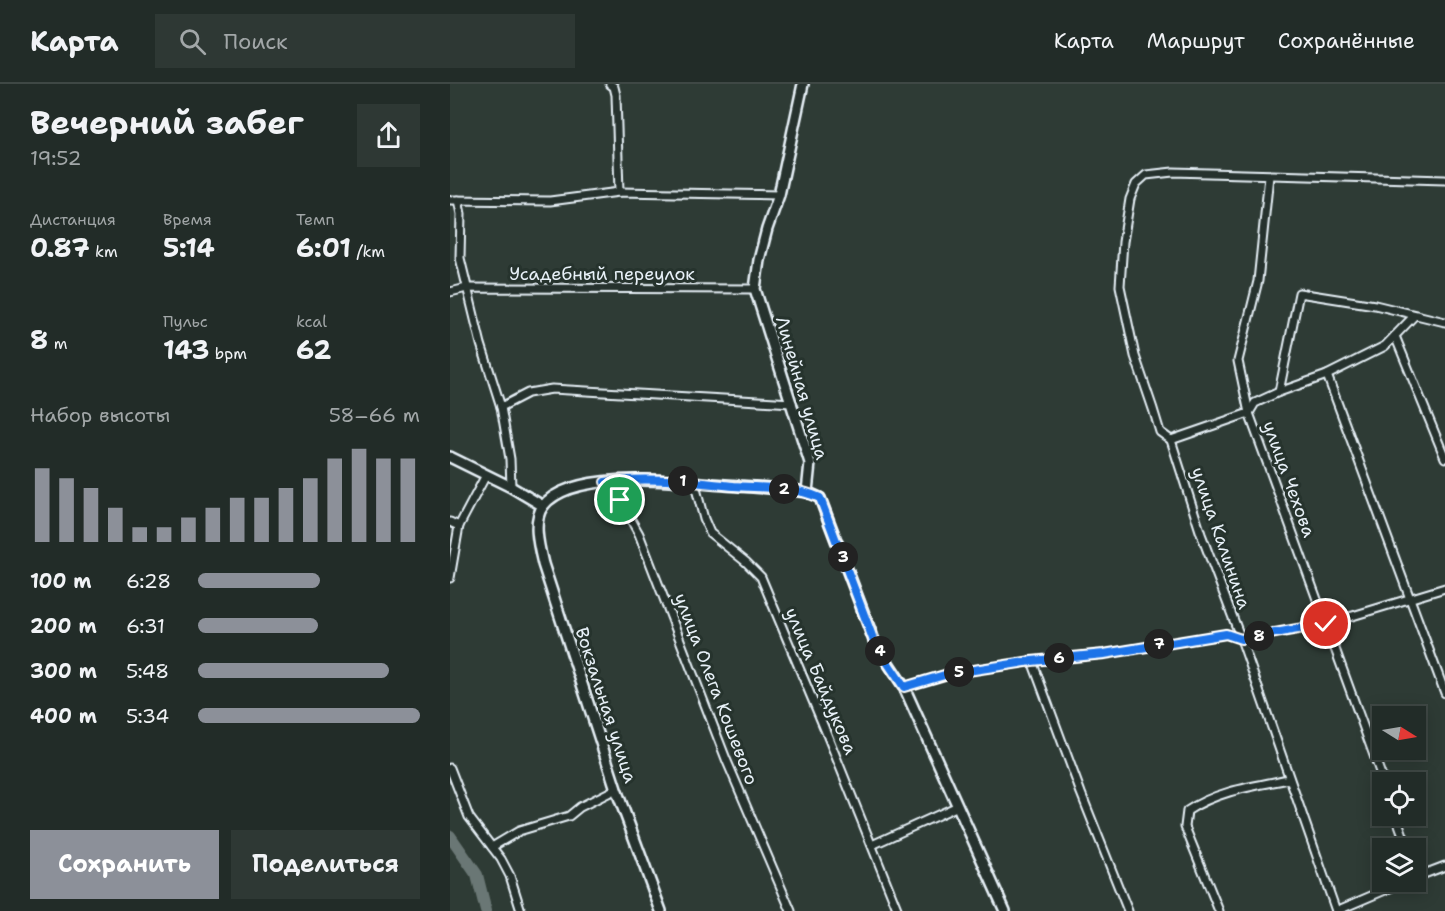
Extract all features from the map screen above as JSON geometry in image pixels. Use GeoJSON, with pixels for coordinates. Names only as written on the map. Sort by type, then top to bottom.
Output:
{"type":"FeatureCollection","features":[{"type":"Feature","properties":{"kind":"street"},"geometry":{"type":"LineString","coordinates":[[610,84],[614,87],[616,95],[619,192]]}},
{"type":"Feature","properties":{"kind":"street","name":"Линейная улица"},"geometry":{"type":"LineString","coordinates":[[803,84],[779,195],[767,229],[755,290],[810,463],[807,492]]}},
{"type":"Feature","properties":{"kind":"street","name":"улица Калинина"},"geometry":{"type":"LineString","coordinates":[[1269,176],[1173,172],[1146,176],[1136,184],[1130,199],[1123,242],[1120,286],[1135,356],[1160,432],[1171,440],[1201,534],[1241,639],[1336,911]]}},
{"type":"Feature","properties":{"kind":"street"},"geometry":{"type":"LineString","coordinates":[[1269,176],[1445,180]]}},
{"type":"Feature","properties":{"kind":"street","name":"улица Чехова"},"geometry":{"type":"LineString","coordinates":[[1269,176],[1258,281],[1238,361],[1249,414],[1380,772]]}},
{"type":"Feature","properties":{"kind":"street"},"geometry":{"type":"LineString","coordinates":[[450,200],[550,201],[619,192],[779,195]]}},
{"type":"Feature","properties":{"kind":"street"},"geometry":{"type":"LineString","coordinates":[[458,200],[461,214],[460,258],[481,344],[501,407],[510,459],[511,487]]}},
{"type":"Feature","properties":{"kind":"street","name":"Усадебный переулок"},"geometry":{"type":"LineString","coordinates":[[450,292],[467,288],[755,290]]}},
{"type":"Feature","properties":{"kind":"street"},"geometry":{"type":"LineString","coordinates":[[1279,392],[1299,293],[1375,305],[1445,322]]}},
{"type":"Feature","properties":{"kind":"street"},"geometry":{"type":"LineString","coordinates":[[1171,440],[1249,414],[1255,403],[1327,375],[1385,346],[1414,316]]}},
{"type":"Feature","properties":{"kind":"street"},"geometry":{"type":"LineString","coordinates":[[1395,336],[1445,458]]}},
{"type":"Feature","properties":{"kind":"street"},"geometry":{"type":"LineString","coordinates":[[1327,375],[1445,693]]}},
{"type":"Feature","properties":{"kind":"street"},"geometry":{"type":"LineString","coordinates":[[501,407],[528,393],[552,389],[792,403]]}},
{"type":"Feature","properties":{"kind":"street"},"geometry":{"type":"LineString","coordinates":[[450,457],[511,487],[543,506],[552,497],[575,487],[648,479],[807,492],[820,498],[875,644],[904,687],[1005,911]]}},
{"type":"Feature","properties":{"kind":"street"},"geometry":{"type":"LineString","coordinates":[[450,578],[459,526],[486,475]]}},
{"type":"Feature","properties":{"kind":"street","name":"улица Байдукова"},"geometry":{"type":"LineString","coordinates":[[694,481],[710,533],[761,577],[898,911]]}},
{"type":"Feature","properties":{"kind":"street","name":"улица Олега Кошевого"},"geometry":{"type":"LineString","coordinates":[[605,482],[620,500],[639,534],[726,759],[791,911]]}},
{"type":"Feature","properties":{"kind":"street","name":"Вокзальная улица"},"geometry":{"type":"LineString","coordinates":[[543,506],[539,515],[538,540],[543,564],[616,789],[661,911]]}},
{"type":"Feature","properties":{"kind":"street"},"geometry":{"type":"LineString","coordinates":[[450,522],[459,526]]}},
{"type":"Feature","properties":{"kind":"street"},"geometry":{"type":"LineString","coordinates":[[904,687],[948,674],[1032,661],[1104,654],[1226,634],[1241,639],[1326,624],[1445,588]]}},
{"type":"Feature","properties":{"kind":"street"},"geometry":{"type":"LineString","coordinates":[[1032,661],[1128,911]]}},
{"type":"Feature","properties":{"kind":"street"},"geometry":{"type":"LineString","coordinates":[[450,768],[469,817],[501,859],[510,876],[521,911]]}},
{"type":"Feature","properties":{"kind":"street"},"geometry":{"type":"LineString","coordinates":[[1219,911],[1185,828],[1186,811],[1197,804],[1233,791],[1289,779]]}},
{"type":"Feature","properties":{"kind":"street"},"geometry":{"type":"LineString","coordinates":[[492,847],[519,831],[569,816],[580,807],[616,789]]}},
{"type":"Feature","properties":{"kind":"street"},"geometry":{"type":"LineString","coordinates":[[872,845],[958,806]]}},
{"type":"Feature","properties":{"kind":"street"},"geometry":{"type":"LineString","coordinates":[[1426,871],[1445,866]]}},
{"type":"Feature","properties":{"kind":"street"},"geometry":{"type":"LineString","coordinates":[[1336,911],[1381,892]]}},
{"type":"Feature","properties":{"kind":"waterway"},"geometry":{"type":"LineString","coordinates":[[450,836],[477,875],[486,911]]}},
{"type":"Feature","properties":{"kind":"route"},"geometry":{"type":"LineString","coordinates":[[620,500],[605,482],[648,479],[694,481],[788,489],[807,492],[820,498],[875,644],[904,687],[948,674],[1032,661],[1104,654],[1226,634],[1241,639],[1326,624]]}}]}
